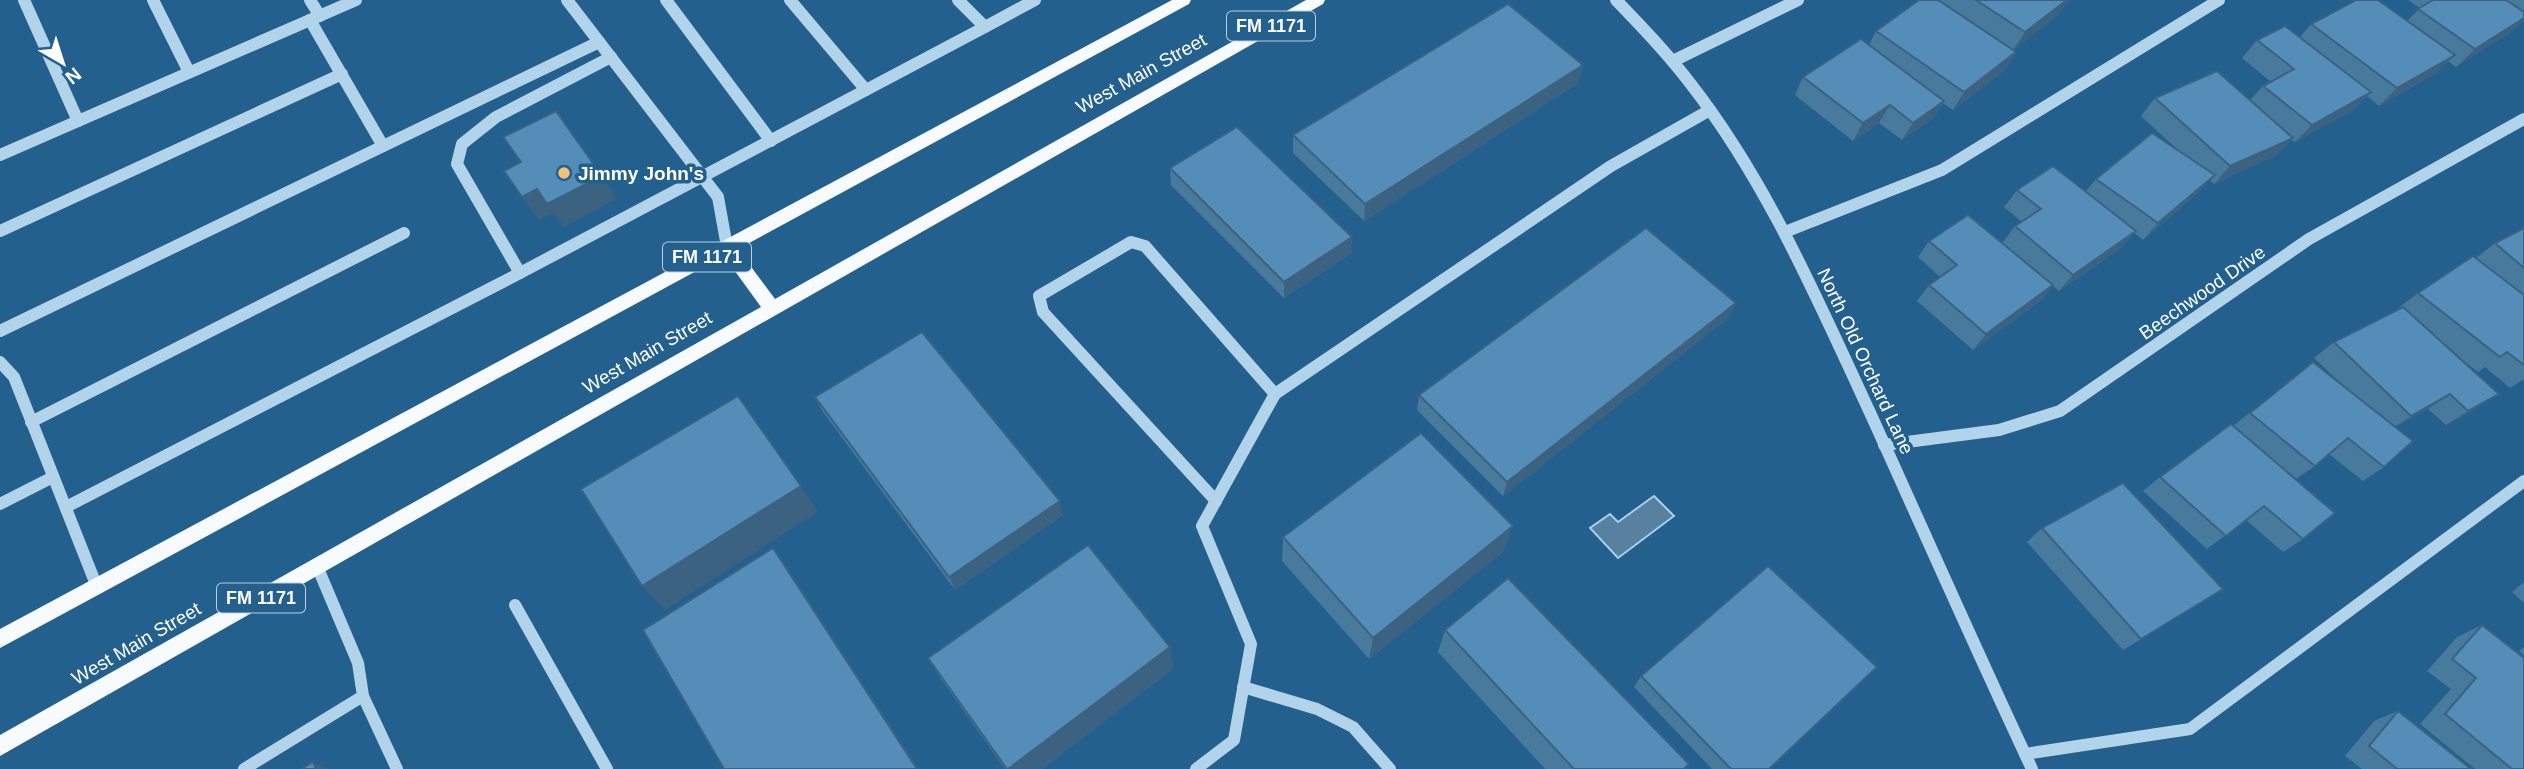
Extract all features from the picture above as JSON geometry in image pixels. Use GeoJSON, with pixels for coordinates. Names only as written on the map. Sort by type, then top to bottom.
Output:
{"type":"FeatureCollection","features":[{"type":"Feature","properties":{"kind":"main road","name":"FM 1171"},"geometry":{"type":"LineString","coordinates":[[0,639],[1184,0]]}},
{"type":"Feature","properties":{"kind":"main road","name":"West Main Street"},"geometry":{"type":"LineString","coordinates":[[0,746],[771,307],[1318,0]]}},
{"type":"Feature","properties":{"kind":"main road"},"geometry":{"type":"LineString","coordinates":[[727,247],[771,307]]}},
{"type":"Feature","properties":{"kind":"street"},"geometry":{"type":"LineString","coordinates":[[24,0],[78,121]]}},
{"type":"Feature","properties":{"kind":"street"},"geometry":{"type":"LineString","coordinates":[[153,0],[190,72]]}},
{"type":"Feature","properties":{"kind":"street"},"geometry":{"type":"LineString","coordinates":[[310,0],[315,18],[342,74],[383,146]]}},
{"type":"Feature","properties":{"kind":"street"},"geometry":{"type":"LineString","coordinates":[[0,155],[356,0]]}},
{"type":"Feature","properties":{"kind":"street"},"geometry":{"type":"LineString","coordinates":[[567,0],[718,197],[727,247]]}},
{"type":"Feature","properties":{"kind":"street"},"geometry":{"type":"LineString","coordinates":[[666,0],[771,141]]}},
{"type":"Feature","properties":{"kind":"street"},"geometry":{"type":"LineString","coordinates":[[790,0],[866,90]]}},
{"type":"Feature","properties":{"kind":"street"},"geometry":{"type":"LineString","coordinates":[[958,0],[985,27]]}},
{"type":"Feature","properties":{"kind":"street"},"geometry":{"type":"LineString","coordinates":[[66,507],[520,273],[1035,0]]}},
{"type":"Feature","properties":{"kind":"street","name":"North Old Orchard Lane"},"geometry":{"type":"LineString","coordinates":[[1616,0],[1675,60],[1710,110],[1785,232],[1884,445],[1953,603],[2032,769]]}},
{"type":"Feature","properties":{"kind":"street"},"geometry":{"type":"LineString","coordinates":[[1785,232],[1942,170],[2219,0]]}},
{"type":"Feature","properties":{"kind":"street"},"geometry":{"type":"LineString","coordinates":[[1675,60],[1791,2]]}},
{"type":"Feature","properties":{"kind":"street"},"geometry":{"type":"LineString","coordinates":[[0,331],[599,42]]}},
{"type":"Feature","properties":{"kind":"street"},"geometry":{"type":"LineString","coordinates":[[520,273],[457,164],[462,144],[496,117],[611,57]]}},
{"type":"Feature","properties":{"kind":"street"},"geometry":{"type":"LineString","coordinates":[[0,231],[342,74]]}},
{"type":"Feature","properties":{"kind":"street"},"geometry":{"type":"LineString","coordinates":[[1196,769],[1234,740],[1251,644],[1202,526],[1275,394],[1611,166],[1710,110]]}},
{"type":"Feature","properties":{"kind":"street","name":"Beechwood Drive"},"geometry":{"type":"LineString","coordinates":[[1884,445],[1999,430],[2060,411],[2309,239],[2524,119]]}},
{"type":"Feature","properties":{"kind":"street"},"geometry":{"type":"LineString","coordinates":[[31,422],[404,233]]}},
{"type":"Feature","properties":{"kind":"street"},"geometry":{"type":"LineString","coordinates":[[1216,501],[1043,312],[1039,296],[1131,242],[1145,246],[1275,394]]}},
{"type":"Feature","properties":{"kind":"street"},"geometry":{"type":"LineString","coordinates":[[0,362],[14,377],[97,587]]}},
{"type":"Feature","properties":{"kind":"street"},"geometry":{"type":"LineString","coordinates":[[0,504],[53,477]]}},
{"type":"Feature","properties":{"kind":"street"},"geometry":{"type":"LineString","coordinates":[[2025,754],[2190,729],[2524,481]]}},
{"type":"Feature","properties":{"kind":"street"},"geometry":{"type":"LineString","coordinates":[[317,566],[358,663],[363,696],[397,769]]}},
{"type":"Feature","properties":{"kind":"street"},"geometry":{"type":"LineString","coordinates":[[515,605],[607,769]]}},
{"type":"Feature","properties":{"kind":"street"},"geometry":{"type":"LineString","coordinates":[[1243,687],[1317,709],[1353,727],[1390,769]]}},
{"type":"Feature","properties":{"kind":"street"},"geometry":{"type":"LineString","coordinates":[[244,769],[363,696]]}},
{"type":"Feature","properties":{"kind":"water"},"geometry":{"type":"Polygon","coordinates":[[[1654,496],[1674,516],[1618,558],[1590,528],[1610,514],[1618,522],[1654,496]]]}},
{"type":"Feature","properties":{"kind":"building"},"geometry":{"type":"Polygon","coordinates":[[[1919,0],[1938,0],[2016,52],[1964,92],[1876,31],[1919,0]]]}},
{"type":"Feature","properties":{"kind":"building"},"geometry":{"type":"Polygon","coordinates":[[[1976,0],[2067,0],[2025,32],[1976,0]]]}},
{"type":"Feature","properties":{"kind":"building"},"geometry":{"type":"Polygon","coordinates":[[[2356,0],[2378,0],[2455,55],[2397,88],[2311,24],[2356,0]]]}},
{"type":"Feature","properties":{"kind":"building"},"geometry":{"type":"Polygon","coordinates":[[[2433,0],[2506,0],[2524,12],[2524,18],[2475,49],[2418,9],[2433,0]]]}},
{"type":"Feature","properties":{"kind":"building"},"geometry":{"type":"Polygon","coordinates":[[[1508,4],[1583,65],[1365,204],[1293,135],[1508,4]]]}},
{"type":"Feature","properties":{"kind":"building"},"geometry":{"type":"Polygon","coordinates":[[[2285,26],[2371,92],[2312,125],[2263,86],[2294,69],[2257,40],[2285,26]]]}},
{"type":"Feature","properties":{"kind":"building"},"geometry":{"type":"Polygon","coordinates":[[[1861,39],[1944,101],[1913,123],[1890,105],[1863,123],[1803,77],[1861,39]]]}},
{"type":"Feature","properties":{"kind":"building"},"geometry":{"type":"Polygon","coordinates":[[[2217,71],[2293,138],[2230,166],[2155,98],[2217,71]]]}},
{"type":"Feature","properties":{"kind":"building"},"geometry":{"type":"Polygon","coordinates":[[[556,111],[602,176],[547,204],[537,189],[522,197],[504,171],[521,162],[503,137],[556,111]]]}},
{"type":"Feature","properties":{"kind":"building"},"geometry":{"type":"Polygon","coordinates":[[[1237,127],[1352,237],[1284,282],[1170,168],[1237,127]]]}},
{"type":"Feature","properties":{"kind":"building"},"geometry":{"type":"Polygon","coordinates":[[[2152,133],[2215,175],[2158,223],[2096,179],[2152,133]]]}},
{"type":"Feature","properties":{"kind":"building"},"geometry":{"type":"Polygon","coordinates":[[[2053,166],[2136,231],[2073,275],[2015,226],[2041,209],[2017,190],[2053,166]]]}},
{"type":"Feature","properties":{"kind":"building"},"geometry":{"type":"Polygon","coordinates":[[[1968,215],[2053,285],[1986,334],[1929,285],[1957,265],[1929,241],[1968,215]]]}},
{"type":"Feature","properties":{"kind":"building"},"geometry":{"type":"Polygon","coordinates":[[[1646,228],[1736,303],[1507,482],[1419,395],[1646,228]]]}},
{"type":"Feature","properties":{"kind":"building"},"geometry":{"type":"Polygon","coordinates":[[[2524,228],[2524,268],[2495,243],[2524,228]]]}},
{"type":"Feature","properties":{"kind":"building"},"geometry":{"type":"Polygon","coordinates":[[[2473,256],[2524,295],[2524,365],[2507,352],[2500,357],[2418,293],[2473,256]]]}},
{"type":"Feature","properties":{"kind":"building"},"geometry":{"type":"Polygon","coordinates":[[[2403,307],[2499,394],[2468,411],[2450,394],[2411,416],[2334,342],[2403,307]]]}},
{"type":"Feature","properties":{"kind":"building"},"geometry":{"type":"Polygon","coordinates":[[[922,332],[1060,501],[949,577],[815,397],[922,332]]]}},
{"type":"Feature","properties":{"kind":"building"},"geometry":{"type":"Polygon","coordinates":[[[2313,362],[2413,441],[2384,467],[2348,438],[2315,466],[2250,413],[2313,362]]]}},
{"type":"Feature","properties":{"kind":"building"},"geometry":{"type":"Polygon","coordinates":[[[738,396],[801,486],[642,586],[581,489],[738,396]]]}},
{"type":"Feature","properties":{"kind":"building"},"geometry":{"type":"Polygon","coordinates":[[[2231,424],[2335,513],[2303,539],[2264,506],[2226,536],[2160,477],[2231,424]]]}},
{"type":"Feature","properties":{"kind":"building"},"geometry":{"type":"Polygon","coordinates":[[[1421,433],[1513,526],[1373,638],[1283,537],[1421,433]]]}},
{"type":"Feature","properties":{"kind":"building"},"geometry":{"type":"Polygon","coordinates":[[[2123,483],[2223,589],[2141,639],[2042,528],[2123,483]]]}},
{"type":"Feature","properties":{"kind":"building"},"geometry":{"type":"Polygon","coordinates":[[[1088,545],[1170,647],[1007,769],[928,658],[1088,545]]]}},
{"type":"Feature","properties":{"kind":"building"},"geometry":{"type":"Polygon","coordinates":[[[773,548],[917,769],[724,769],[643,630],[773,548]]]}},
{"type":"Feature","properties":{"kind":"building"},"geometry":{"type":"Polygon","coordinates":[[[1768,566],[1877,667],[1769,769],[1731,769],[1641,676],[1768,566]]]}},
{"type":"Feature","properties":{"kind":"building"},"geometry":{"type":"Polygon","coordinates":[[[1508,578],[1689,764],[1684,769],[1574,769],[1445,630],[1508,578]]]}},
{"type":"Feature","properties":{"kind":"building"},"geometry":{"type":"Polygon","coordinates":[[[2482,625],[2524,658],[2524,769],[2512,769],[2445,714],[2476,678],[2452,659],[2482,625]]]}},
{"type":"Feature","properties":{"kind":"building"},"geometry":{"type":"Polygon","coordinates":[[[2398,711],[2471,769],[2395,769],[2369,746],[2398,711]]]}},
{"type":"Feature","properties":{"kind":"building"},"geometry":{"type":"Polygon","coordinates":[[[313,762],[316,769],[301,769],[313,762]]]}},
{"type":"Feature","properties":{"kind":"place","name":"Jimmy John's"},"geometry":{"type":"Point","coordinates":[564,173]}}]}
